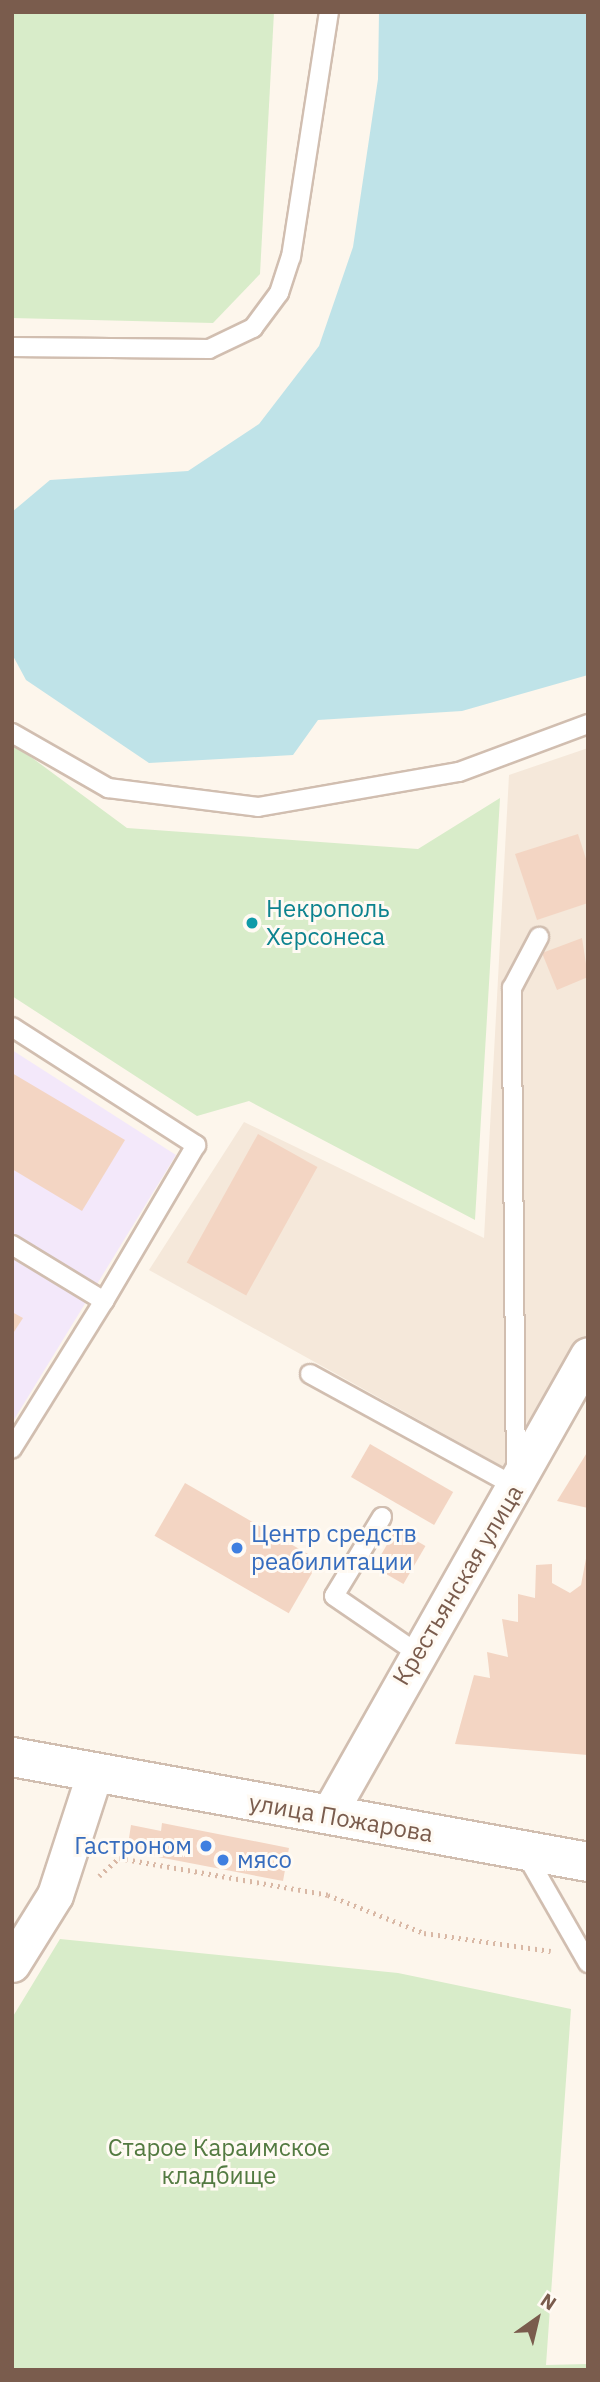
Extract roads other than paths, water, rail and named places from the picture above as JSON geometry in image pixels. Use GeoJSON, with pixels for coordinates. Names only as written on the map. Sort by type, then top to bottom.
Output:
{"type":"FeatureCollection","features":[{"type":"Feature","properties":{"kind":"main road","name":"улица Пожарова"},"geometry":{"type":"LineString","coordinates":[[12,1758],[94,1775],[588,1862]]}},
{"type":"Feature","properties":{"kind":"street","name":"Крестьянская улица"},"geometry":{"type":"LineString","coordinates":[[328,1815],[417,1653],[516,1487],[588,1355]]}},
{"type":"Feature","properties":{"kind":"street"},"geometry":{"type":"LineString","coordinates":[[12,1964],[94,1775]]}},
{"type":"Feature","properties":{"kind":"lane"},"geometry":{"type":"LineString","coordinates":[[12,347],[209,349],[253,328],[279,293],[291,257],[329,12]]}},
{"type":"Feature","properties":{"kind":"lane"},"geometry":{"type":"LineString","coordinates":[[12,733],[108,788],[258,807],[459,772],[588,724]]}},
{"type":"Feature","properties":{"kind":"lane"},"geometry":{"type":"LineString","coordinates":[[310,1374],[516,1487],[512,988],[539,937]]}},
{"type":"Feature","properties":{"kind":"lane"},"geometry":{"type":"LineString","coordinates":[[12,1027],[196,1145],[12,1449]]}},
{"type":"Feature","properties":{"kind":"lane"},"geometry":{"type":"LineString","coordinates":[[12,1245],[104,1301]]}},
{"type":"Feature","properties":{"kind":"lane"},"geometry":{"type":"LineString","coordinates":[[382,1517],[334,1596],[417,1653]]}},
{"type":"Feature","properties":{"kind":"lane"},"geometry":{"type":"LineString","coordinates":[[524,1851],[586,1959]]}},
{"type":"Feature","properties":{"kind":"water"},"geometry":{"type":"Polygon","coordinates":[[[379,12],[588,12],[588,675],[462,711],[318,720],[293,755],[149,763],[26,680],[12,654],[12,512],[50,480],[188,471],[259,424],[319,346],[353,247],[378,79],[379,12]]]}},
{"type":"Feature","properties":{"kind":"place","name":"Некрополь Херсонеса"},"geometry":{"type":"Point","coordinates":[252,923]}},
{"type":"Feature","properties":{"kind":"place","name":"Центр средств реабилитации"},"geometry":{"type":"Point","coordinates":[237,1548]}},
{"type":"Feature","properties":{"kind":"place","name":"Гастроном"},"geometry":{"type":"Point","coordinates":[206,1846]}},
{"type":"Feature","properties":{"kind":"place","name":"мясо"},"geometry":{"type":"Point","coordinates":[223,1860]}},
{"type":"Feature","properties":{"kind":"park label","name":"Старое Караимское кладбище"},"geometry":{"type":"Point","coordinates":[219,2162]}}]}
